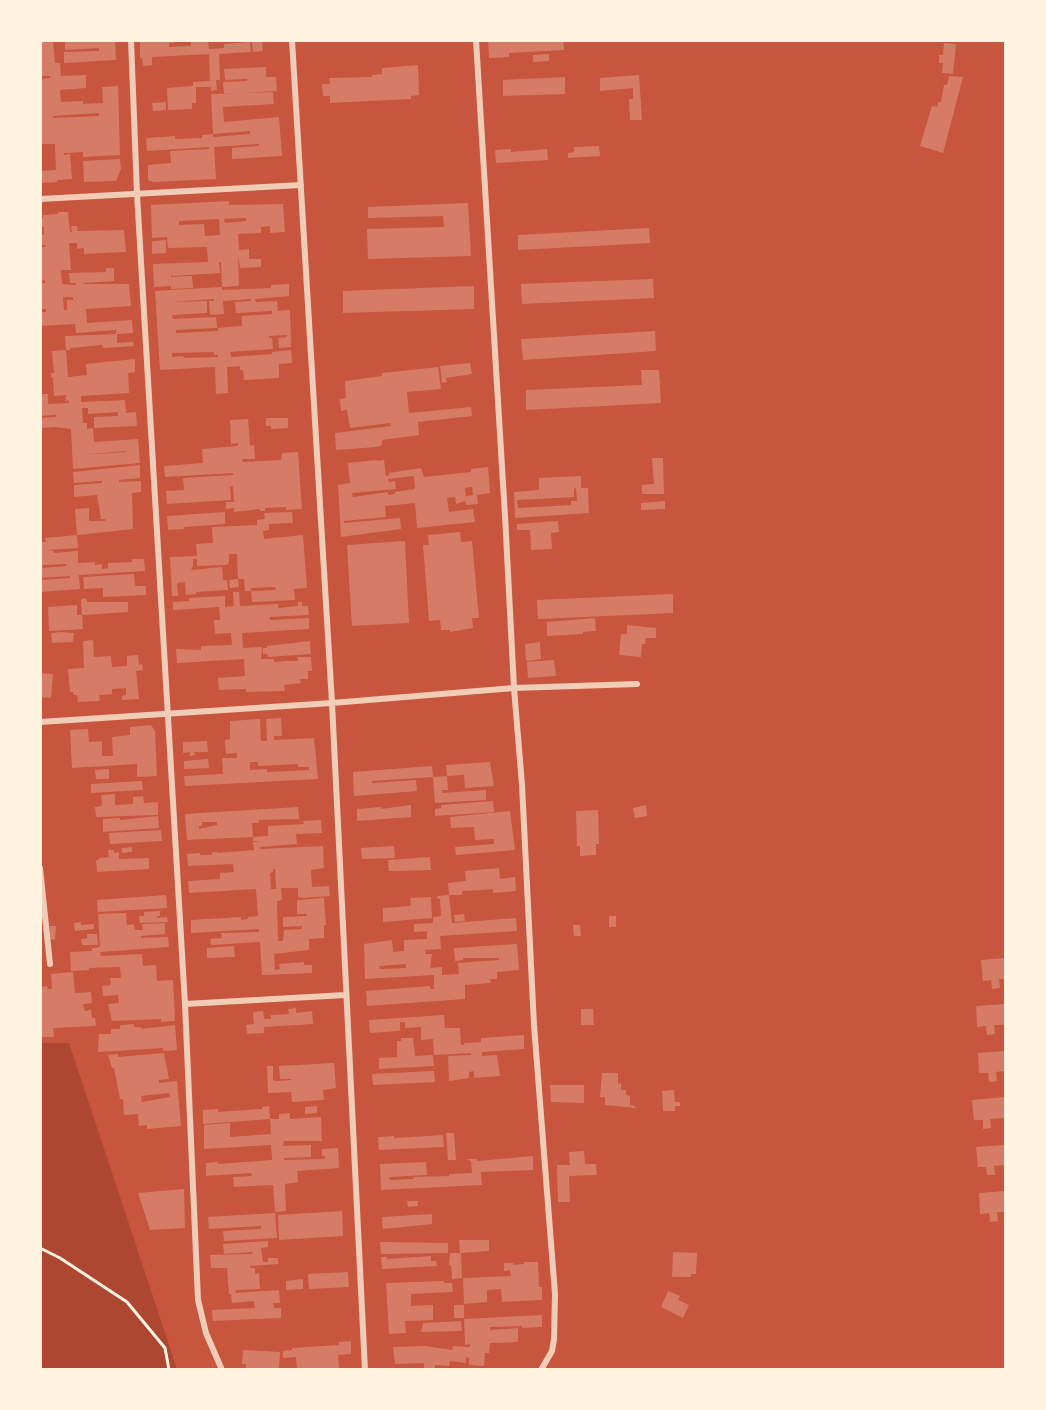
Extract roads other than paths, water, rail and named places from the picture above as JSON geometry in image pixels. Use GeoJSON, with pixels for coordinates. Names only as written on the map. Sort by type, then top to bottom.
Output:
{"type":"FeatureCollection","features":[{"type":"Feature","properties":{"kind":"street"},"geometry":{"type":"LineString","coordinates":[[131,40],[137,194],[185,1004],[198,1300],[201,1319],[222,1370]]}},
{"type":"Feature","properties":{"kind":"street"},"geometry":{"type":"LineString","coordinates":[[292,40],[332,704],[365,1370]]}},
{"type":"Feature","properties":{"kind":"street"},"geometry":{"type":"LineString","coordinates":[[476,40],[514,688],[522,785],[536,1058],[555,1294],[555,1339],[552,1351],[541,1370]]}},
{"type":"Feature","properties":{"kind":"street"},"geometry":{"type":"LineString","coordinates":[[40,199],[301,184]]}},
{"type":"Feature","properties":{"kind":"street"},"geometry":{"type":"LineString","coordinates":[[40,722],[332,704],[514,688],[638,684]]}},
{"type":"Feature","properties":{"kind":"street"},"geometry":{"type":"LineString","coordinates":[[40,868],[50,964]]}},
{"type":"Feature","properties":{"kind":"street"},"geometry":{"type":"LineString","coordinates":[[185,1004],[345,995]]}}]}
